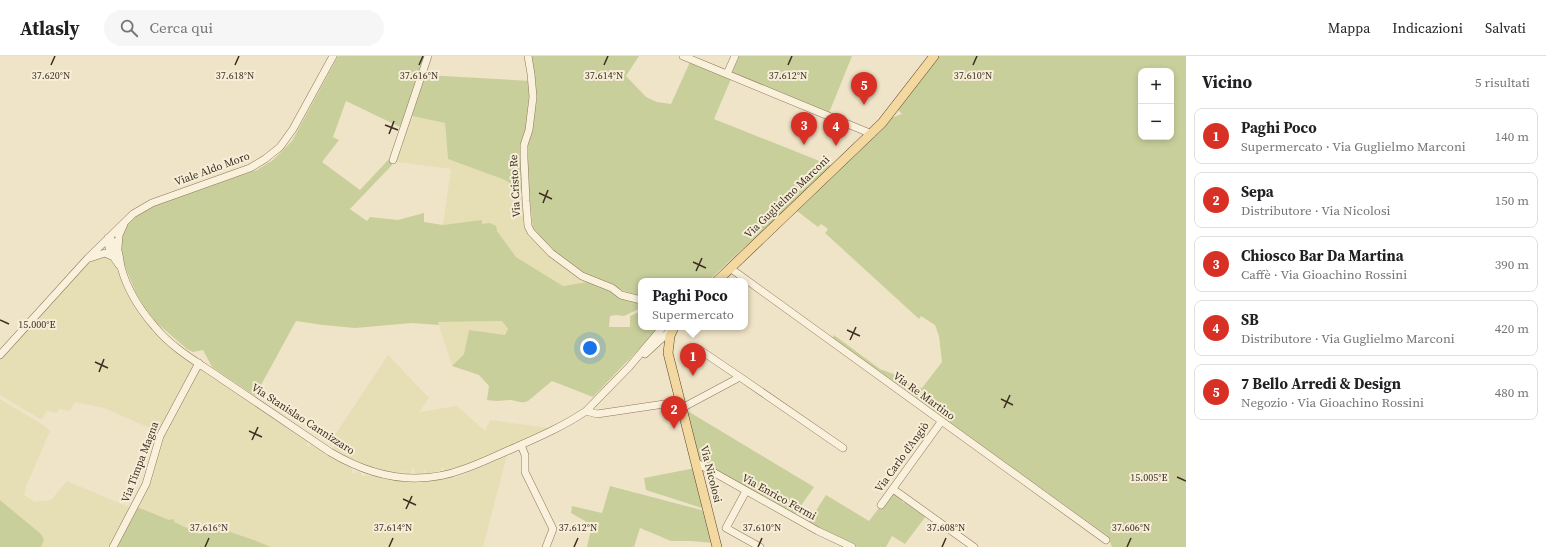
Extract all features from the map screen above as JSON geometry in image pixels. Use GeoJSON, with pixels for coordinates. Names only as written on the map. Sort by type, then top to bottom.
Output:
{"type":"FeatureCollection","features":[{"type":"Feature","properties":{"kind":"main road","name":"Via Guglielmo Marconi"},"geometry":{"type":"LineString","coordinates":[[720,278],[872,134],[934,56]]}},
{"type":"Feature","properties":{"kind":"main road"},"geometry":{"type":"LineString","coordinates":[[672,330],[668,345],[668,353],[681,404]]}},
{"type":"Feature","properties":{"kind":"main road","name":"Via Nicolosi"},"geometry":{"type":"LineString","coordinates":[[681,404],[717,547]]}},
{"type":"Feature","properties":{"kind":"street","name":"Viale Aldo Moro"},"geometry":{"type":"LineString","coordinates":[[0,355],[88,258],[125,220],[133,214],[152,203],[250,168],[273,153],[287,139],[333,56]]}},
{"type":"Feature","properties":{"kind":"street"},"geometry":{"type":"LineString","coordinates":[[393,160],[428,56]]}},
{"type":"Feature","properties":{"kind":"street","name":"Via Cristo Re"},"geometry":{"type":"LineString","coordinates":[[528,56],[533,98],[529,130],[524,145],[528,226],[531,232],[551,253],[582,276],[612,288],[621,295],[638,299]]}},
{"type":"Feature","properties":{"kind":"street"},"geometry":{"type":"LineString","coordinates":[[683,56],[872,134]]}},
{"type":"Feature","properties":{"kind":"street"},"geometry":{"type":"LineString","coordinates":[[727,74],[735,56]]}},
{"type":"Feature","properties":{"kind":"street"},"geometry":{"type":"LineString","coordinates":[[122,268],[118,248],[119,235],[125,220]]}},
{"type":"Feature","properties":{"kind":"street"},"geometry":{"type":"LineString","coordinates":[[108,238],[118,248]]}},
{"type":"Feature","properties":{"kind":"street"},"geometry":{"type":"LineString","coordinates":[[108,238],[107,242],[114,258],[122,268]]}},
{"type":"Feature","properties":{"kind":"street"},"geometry":{"type":"LineString","coordinates":[[88,258],[105,253],[114,258]]}},
{"type":"Feature","properties":{"kind":"street","name":"Via Stanislao Cannizzaro"},"geometry":{"type":"LineString","coordinates":[[122,268],[131,293],[140,308],[155,328],[179,349],[335,454],[355,466],[379,474],[410,478],[448,474],[464,469],[521,445],[570,422],[586,411],[629,366]]}},
{"type":"Feature","properties":{"kind":"street","name":"Via Re Martino"},"geometry":{"type":"LineString","coordinates":[[730,268],[744,278]]}},
{"type":"Feature","properties":{"kind":"street","name":"Via Re Martino"},"geometry":{"type":"LineString","coordinates":[[748,281],[1106,540]]}},
{"type":"Feature","properties":{"kind":"street"},"geometry":{"type":"LineString","coordinates":[[629,366],[660,330]]}},
{"type":"Feature","properties":{"kind":"street"},"geometry":{"type":"LineString","coordinates":[[629,366],[671,330]]}},
{"type":"Feature","properties":{"kind":"street"},"geometry":{"type":"LineString","coordinates":[[700,350],[843,448]]}},
{"type":"Feature","properties":{"kind":"street","name":"Via Timpa Magna"},"geometry":{"type":"LineString","coordinates":[[113,547],[146,484],[160,436],[199,363]]}},
{"type":"Feature","properties":{"kind":"street"},"geometry":{"type":"LineString","coordinates":[[586,411],[597,414],[671,403],[681,404],[740,377]]}},
{"type":"Feature","properties":{"kind":"street","name":"Via Carlo d'Angiò"},"geometry":{"type":"LineString","coordinates":[[881,505],[941,422]]}},
{"type":"Feature","properties":{"kind":"street"},"geometry":{"type":"LineString","coordinates":[[521,445],[525,454],[525,472],[553,529],[546,547]]}},
{"type":"Feature","properties":{"kind":"street","name":"Via Enrico Fermi"},"geometry":{"type":"LineString","coordinates":[[696,463],[818,531],[852,547]]}},
{"type":"Feature","properties":{"kind":"street"},"geometry":{"type":"LineString","coordinates":[[893,489],[974,547]]}},
{"type":"Feature","properties":{"kind":"street"},"geometry":{"type":"LineString","coordinates":[[746,491],[726,528],[760,547]]}},
{"type":"Feature","properties":{"kind":"shaded area"},"geometry":{"type":"Polygon","coordinates":[[[412,116],[445,123],[448,159],[505,180],[523,192],[521,195],[524,198],[527,232],[542,249],[569,271],[587,282],[563,286],[516,257],[497,231],[482,224],[482,221],[443,225],[451,169],[397,162],[397,156],[412,116]]]}},
{"type":"Feature","properties":{"kind":"shaded area"},"geometry":{"type":"Polygon","coordinates":[[[104,255],[114,261],[127,293],[141,317],[169,345],[196,366],[159,432],[104,408],[75,402],[70,411],[59,409],[57,413],[46,411],[43,418],[40,419],[0,395],[0,359],[87,264],[104,255]]]}},
{"type":"Feature","properties":{"kind":"shaded area"},"geometry":{"type":"Polygon","coordinates":[[[502,321],[508,329],[506,336],[469,330],[464,354],[452,366],[438,322],[502,321]]]}},
{"type":"Feature","properties":{"kind":"shaded area"},"geometry":{"type":"Polygon","coordinates":[[[388,355],[429,398],[419,412],[457,406],[485,431],[490,420],[549,428],[476,461],[445,471],[444,468],[441,468],[441,471],[426,474],[424,470],[423,474],[414,474],[414,469],[412,468],[411,474],[404,473],[404,471],[401,473],[391,472],[389,470],[388,472],[368,467],[333,449],[334,446],[329,444],[388,355]]]}},
{"type":"Feature","properties":{"kind":"shaded area"},"geometry":{"type":"Polygon","coordinates":[[[200,368],[308,441],[307,446],[309,447],[310,443],[352,468],[352,473],[355,473],[356,471],[360,472],[362,476],[365,476],[365,474],[386,479],[417,482],[416,483],[419,484],[420,482],[453,476],[455,478],[507,455],[483,547],[271,547],[210,525],[200,534],[137,507],[161,437],[200,368]]]}},
{"type":"Feature","properties":{"kind":"shaded area"},"geometry":{"type":"Polygon","coordinates":[[[0,399],[43,425],[50,431],[25,489],[26,491],[24,495],[35,502],[51,500],[67,481],[131,508],[110,547],[41,547],[44,540],[41,534],[0,500],[0,399]]]}},
{"type":"Feature","properties":{"kind":"green space"},"geometry":{"type":"Polygon","coordinates":[[[338,56],[426,56],[400,127],[346,101],[333,137],[339,140],[322,162],[360,190],[389,159],[392,165],[350,209],[367,221],[370,217],[398,220],[424,213],[424,222],[443,225],[482,220],[482,224],[490,223],[496,226],[497,231],[516,257],[563,286],[587,282],[638,300],[638,309],[624,316],[610,316],[609,327],[630,327],[630,316],[638,312],[638,330],[657,330],[593,397],[552,381],[528,401],[522,402],[511,400],[487,400],[489,386],[479,375],[452,366],[464,354],[469,330],[505,335],[508,329],[502,321],[438,322],[439,325],[412,323],[355,328],[296,321],[255,396],[212,367],[203,350],[193,352],[188,350],[158,324],[145,308],[136,293],[121,257],[121,238],[126,226],[140,213],[158,204],[257,170],[273,160],[292,141],[338,56]]]}},
{"type":"Feature","properties":{"kind":"green space"},"geometry":{"type":"Polygon","coordinates":[[[531,56],[639,56],[626,76],[646,97],[657,102],[671,104],[690,62],[731,79],[714,119],[832,166],[711,278],[638,278],[638,295],[583,274],[554,251],[533,229],[526,148],[535,103],[537,100],[535,98],[531,56]]]}},
{"type":"Feature","properties":{"kind":"green space"},"geometry":{"type":"Polygon","coordinates":[[[737,56],[852,56],[829,113],[730,74],[737,56]]]}},
{"type":"Feature","properties":{"kind":"green space"},"geometry":{"type":"Polygon","coordinates":[[[939,56],[1186,56],[1186,547],[1112,547],[1108,536],[832,339],[834,335],[880,369],[907,379],[909,385],[922,388],[942,362],[939,336],[935,325],[921,316],[919,319],[825,233],[828,229],[821,224],[818,227],[797,211],[891,118],[902,114],[898,110],[939,56]]]}},
{"type":"Feature","properties":{"kind":"green space"},"geometry":{"type":"Polygon","coordinates":[[[425,75],[530,81],[526,130],[520,153],[523,192],[505,180],[448,159],[445,123],[412,116],[425,75]]]}},
{"type":"Feature","properties":{"kind":"green space"},"geometry":{"type":"Polygon","coordinates":[[[686,410],[814,487],[794,516],[698,460],[686,410]]]}},
{"type":"Feature","properties":{"kind":"green space"},"geometry":{"type":"Polygon","coordinates":[[[695,468],[705,509],[646,490],[644,478],[695,468]]]}},
{"type":"Feature","properties":{"kind":"green space"},"geometry":{"type":"Polygon","coordinates":[[[610,486],[705,511],[713,543],[671,541],[640,528],[634,547],[587,547],[592,525],[571,513],[572,506],[602,513],[610,486]]]}},
{"type":"Feature","properties":{"kind":"green space"},"geometry":{"type":"Polygon","coordinates":[[[893,492],[902,498],[904,503],[906,501],[926,516],[905,544],[892,536],[886,547],[858,547],[808,523],[826,495],[869,521],[879,508],[882,509],[893,492]]]}},
{"type":"Feature","properties":{"kind":"green space"},"geometry":{"type":"Polygon","coordinates":[[[0,500],[41,534],[44,540],[41,547],[0,547],[0,500]]]}},
{"type":"Feature","properties":{"kind":"green space"},"geometry":{"type":"Polygon","coordinates":[[[137,507],[169,520],[172,519],[174,522],[200,534],[210,525],[271,547],[115,547],[137,507]]]}},
{"type":"Feature","properties":{"kind":"place","name":"7 Bello Arredi & Design"},"geometry":{"type":"Point","coordinates":[864,105]}},
{"type":"Feature","properties":{"kind":"place","name":"Chiosco Bar Da Martina"},"geometry":{"type":"Point","coordinates":[804,145]}},
{"type":"Feature","properties":{"kind":"place","name":"SB"},"geometry":{"type":"Point","coordinates":[836,146]}},
{"type":"Feature","properties":{"kind":"place","name":"Paghi Poco"},"geometry":{"type":"Point","coordinates":[693,376]}},
{"type":"Feature","properties":{"kind":"place","name":"Sepa"},"geometry":{"type":"Point","coordinates":[674,429]}}]}
